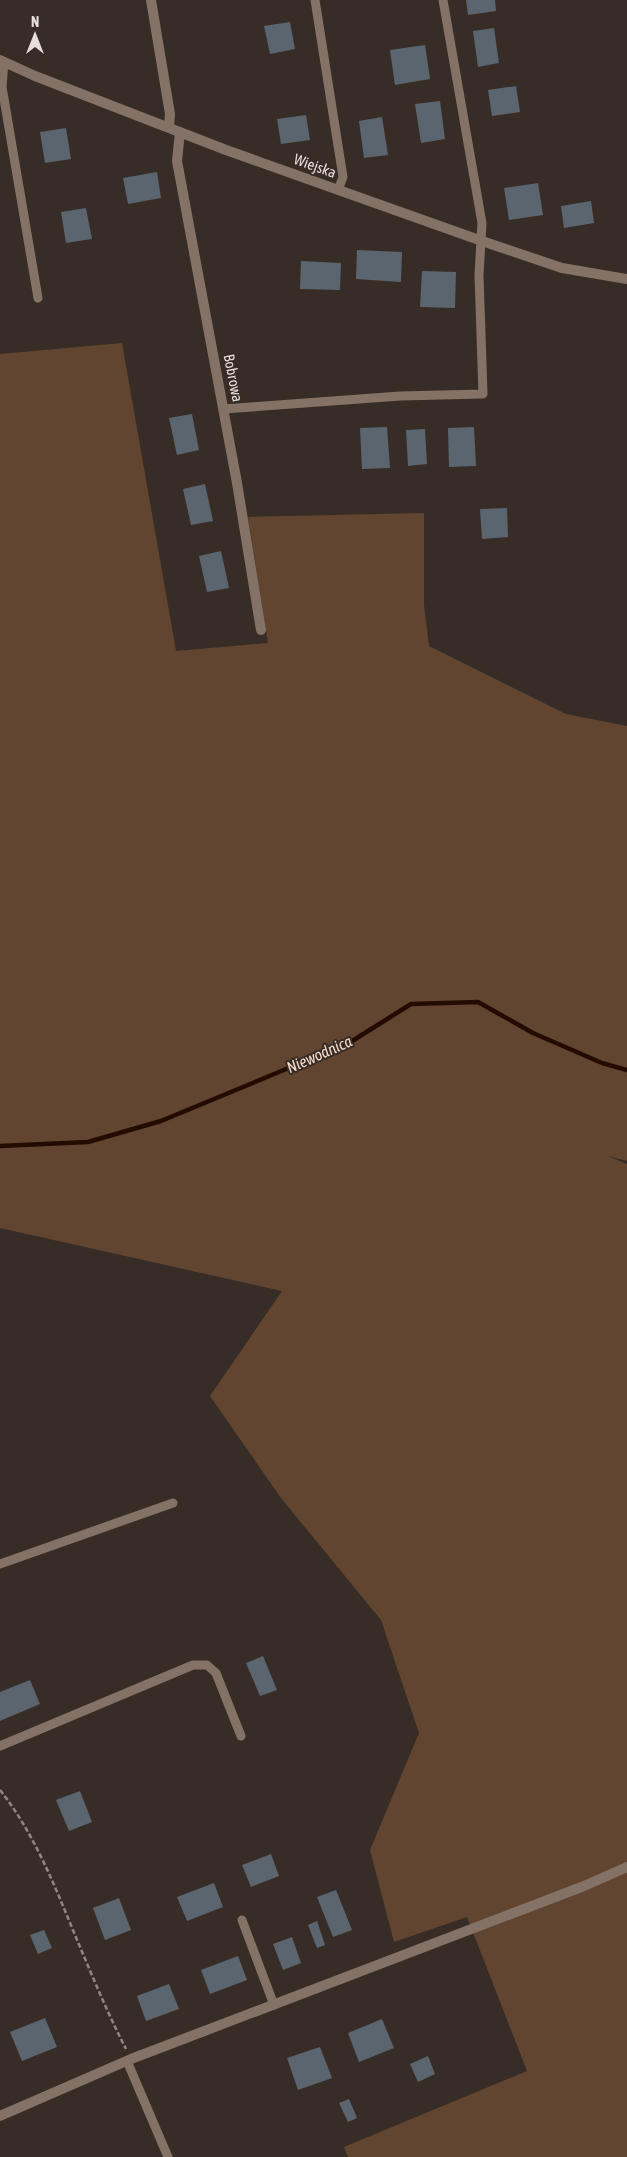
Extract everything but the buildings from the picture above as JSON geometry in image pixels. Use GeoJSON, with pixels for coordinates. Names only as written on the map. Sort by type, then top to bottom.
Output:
{"type":"FeatureCollection","features":[{"type":"Feature","properties":{"kind":"street"},"geometry":{"type":"LineString","coordinates":[[151,0],[170,114],[169,127]]}},
{"type":"Feature","properties":{"kind":"street","name":"Wiejska"},"geometry":{"type":"LineString","coordinates":[[2,61],[180,132],[482,241],[562,268],[627,278]]}},
{"type":"Feature","properties":{"kind":"street","name":"Bobrowa"},"geometry":{"type":"LineString","coordinates":[[180,132],[177,161],[224,409],[261,630]]}},
{"type":"Feature","properties":{"kind":"street"},"geometry":{"type":"LineString","coordinates":[[0,2116],[129,2060],[584,1886],[627,1867]]}},
{"type":"Feature","properties":{"kind":"lane"},"geometry":{"type":"LineString","coordinates":[[315,0],[343,177],[338,190]]}},
{"type":"Feature","properties":{"kind":"lane"},"geometry":{"type":"LineString","coordinates":[[224,409],[400,396],[482,394],[479,275],[482,223],[443,0]]}},
{"type":"Feature","properties":{"kind":"lane"},"geometry":{"type":"LineString","coordinates":[[2,61],[2,87],[38,298]]}},
{"type":"Feature","properties":{"kind":"lane"},"geometry":{"type":"LineString","coordinates":[[0,1564],[174,1503]]}},
{"type":"Feature","properties":{"kind":"lane"},"geometry":{"type":"LineString","coordinates":[[0,1746],[194,1665],[207,1665],[216,1673],[241,1736]]}},
{"type":"Feature","properties":{"kind":"lane"},"geometry":{"type":"LineString","coordinates":[[242,1920],[274,2005]]}},
{"type":"Feature","properties":{"kind":"lane"},"geometry":{"type":"LineString","coordinates":[[129,2060],[168,2157]]}},
{"type":"Feature","properties":{"kind":"path"},"geometry":{"type":"LineString","coordinates":[[0,1790],[15,1809],[50,1875],[129,2060]]}},
{"type":"Feature","properties":{"kind":"shaded area"},"geometry":{"type":"Polygon","coordinates":[[[122,343],[176,651],[268,643],[248,517],[424,513],[424,605],[429,646],[566,714],[627,726],[627,1161],[608,1156],[627,1164],[627,2157],[348,2157],[344,2147],[527,2071],[467,1917],[394,1942],[370,1850],[419,1733],[381,1620],[281,1498],[210,1396],[282,1291],[0,1228],[0,354],[122,343]]]}},
{"type":"Feature","properties":{"kind":"waterway","name":"Niewodnica"},"geometry":{"type":"LineString","coordinates":[[0,1146],[88,1142],[161,1121],[349,1043],[411,1004],[478,1002],[533,1033],[602,1063],[627,1070]]}}]}
